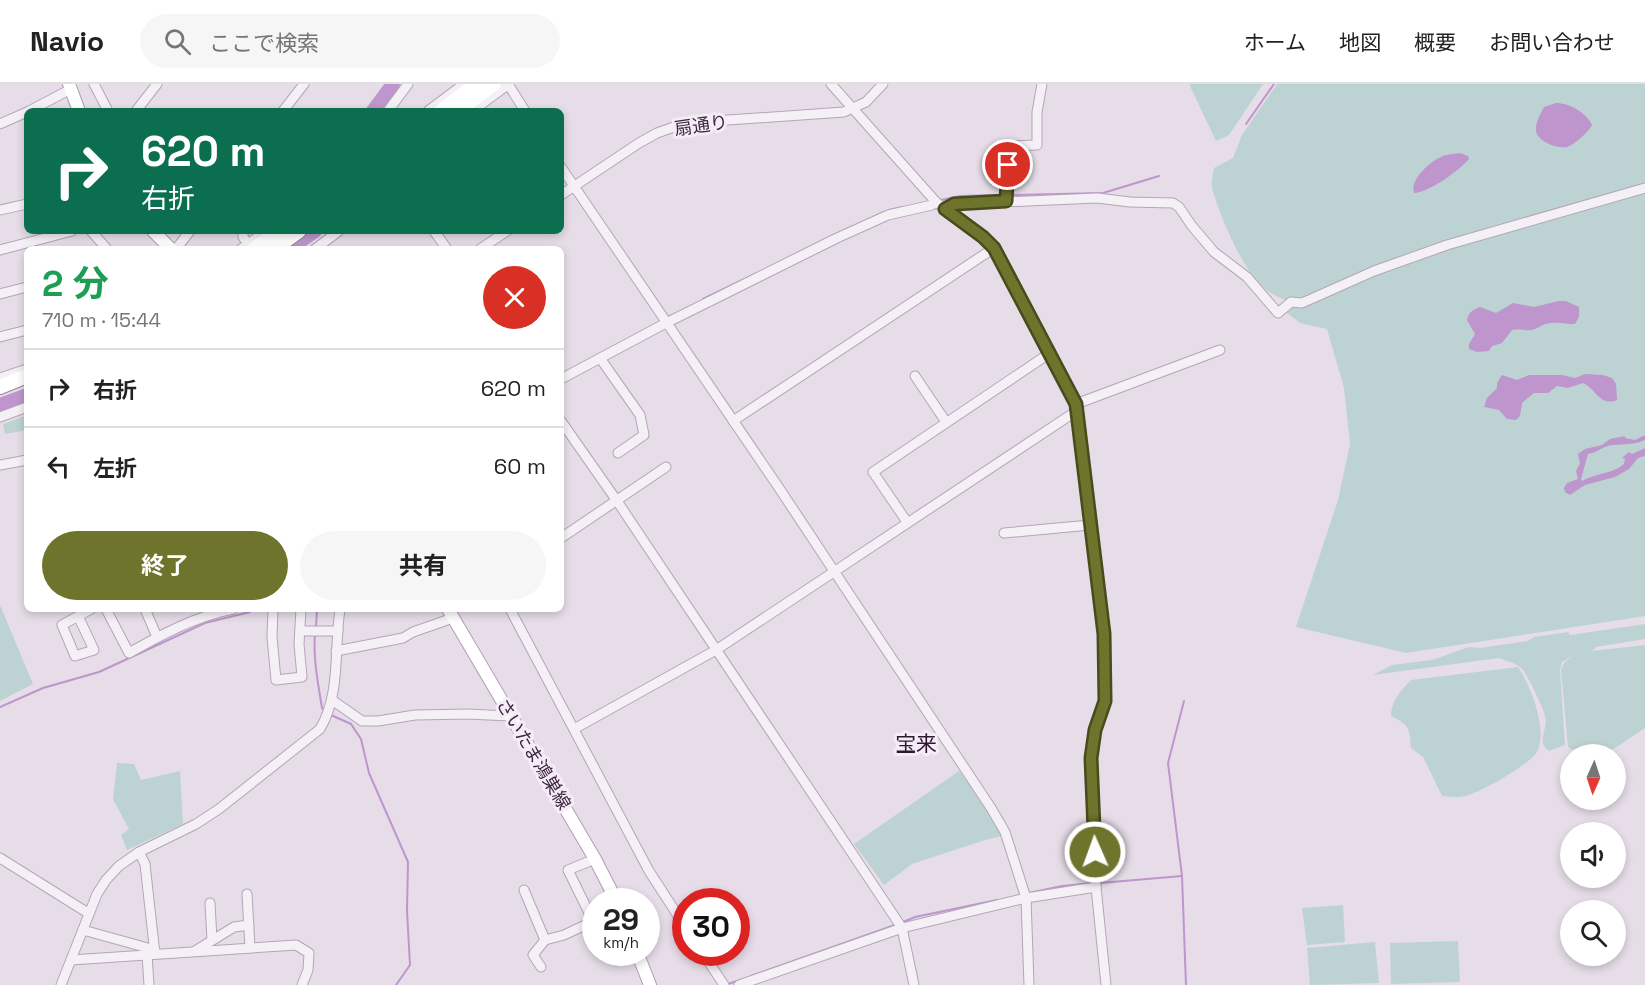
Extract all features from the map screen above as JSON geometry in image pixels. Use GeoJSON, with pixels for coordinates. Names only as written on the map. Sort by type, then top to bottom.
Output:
{"type":"FeatureCollection","features":[{"type":"Feature","properties":{"kind":"highway"},"geometry":{"type":"LineString","coordinates":[[445,108],[477,84]]}},
{"type":"Feature","properties":{"kind":"highway"},"geometry":{"type":"LineString","coordinates":[[462,108],[494,84]]}},
{"type":"Feature","properties":{"kind":"highway"},"geometry":{"type":"LineString","coordinates":[[250,246],[274,234]]}},
{"type":"Feature","properties":{"kind":"highway"},"geometry":{"type":"LineString","coordinates":[[278,246],[295,234]]}},
{"type":"Feature","properties":{"kind":"highway"},"geometry":{"type":"LineString","coordinates":[[0,387],[24,377]]}},
{"type":"Feature","properties":{"kind":"highway"},"geometry":{"type":"LineString","coordinates":[[0,396],[24,387]]}},
{"type":"Feature","properties":{"kind":"main road"},"geometry":{"type":"LineString","coordinates":[[70,87],[78,108]]}},
{"type":"Feature","properties":{"kind":"main road"},"geometry":{"type":"LineString","coordinates":[[156,234],[168,246]]}},
{"type":"Feature","properties":{"kind":"main road","name":"さいたま鴻巣線"},"geometry":{"type":"LineString","coordinates":[[450,614],[610,888]]}},
{"type":"Feature","properties":{"kind":"main road"},"geometry":{"type":"LineString","coordinates":[[643,966],[650,985]]}},
{"type":"Feature","properties":{"kind":"street"},"geometry":{"type":"LineString","coordinates":[[94,84],[106,108]]}},
{"type":"Feature","properties":{"kind":"street"},"geometry":{"type":"LineString","coordinates":[[138,108],[157,84]]}},
{"type":"Feature","properties":{"kind":"street"},"geometry":{"type":"LineString","coordinates":[[286,108],[303,84]]}},
{"type":"Feature","properties":{"kind":"street"},"geometry":{"type":"LineString","coordinates":[[390,108],[408,84]]}},
{"type":"Feature","properties":{"kind":"street"},"geometry":{"type":"LineString","coordinates":[[432,108],[465,84]]}},
{"type":"Feature","properties":{"kind":"street"},"geometry":{"type":"LineString","coordinates":[[476,108],[508,84],[523,108]]}},
{"type":"Feature","properties":{"kind":"street"},"geometry":{"type":"LineString","coordinates":[[831,84],[936,202],[994,248],[1077,407],[1104,634],[1106,670],[1105,701],[1095,730],[1091,758],[1096,887],[1106,985]]}},
{"type":"Feature","properties":{"kind":"street"},"geometry":{"type":"LineString","coordinates":[[853,109],[866,102],[883,84]]}},
{"type":"Feature","properties":{"kind":"street"},"geometry":{"type":"LineString","coordinates":[[1006,201],[1009,146],[1037,145],[1037,112],[1042,84]]}},
{"type":"Feature","properties":{"kind":"street"},"geometry":{"type":"LineString","coordinates":[[33,108],[70,87]]}},
{"type":"Feature","properties":{"kind":"street","name":"扇通り"},"geometry":{"type":"LineString","coordinates":[[564,193],[639,143],[674,127],[699,122],[823,114],[853,109]]}},
{"type":"Feature","properties":{"kind":"street"},"geometry":{"type":"LineString","coordinates":[[0,124],[24,113]]}},
{"type":"Feature","properties":{"kind":"street"},"geometry":{"type":"LineString","coordinates":[[564,171],[834,572],[1005,832],[1026,898],[1029,985]]}},
{"type":"Feature","properties":{"kind":"street"},"geometry":{"type":"LineString","coordinates":[[945,209],[954,204],[1097,198],[1130,202],[1173,203],[1179,207],[1214,252],[1247,277],[1278,313],[1291,302],[1302,303],[1374,271],[1447,245],[1645,188]]}},
{"type":"Feature","properties":{"kind":"street"},"geometry":{"type":"LineString","coordinates":[[564,377],[666,323],[874,220],[936,202]]}},
{"type":"Feature","properties":{"kind":"street"},"geometry":{"type":"LineString","coordinates":[[0,210],[24,205]]}},
{"type":"Feature","properties":{"kind":"street"},"geometry":{"type":"LineString","coordinates":[[0,250],[61,234]]}},
{"type":"Feature","properties":{"kind":"street"},"geometry":{"type":"LineString","coordinates":[[94,234],[104,246]]}},
{"type":"Feature","properties":{"kind":"street"},"geometry":{"type":"LineString","coordinates":[[178,246],[188,234]]}},
{"type":"Feature","properties":{"kind":"street"},"geometry":{"type":"LineString","coordinates":[[249,246],[263,234]]}},
{"type":"Feature","properties":{"kind":"street"},"geometry":{"type":"LineString","coordinates":[[319,246],[335,234]]}},
{"type":"Feature","properties":{"kind":"street"},"geometry":{"type":"LineString","coordinates":[[484,246],[502,234]]}},
{"type":"Feature","properties":{"kind":"street"},"geometry":{"type":"LineString","coordinates":[[733,421],[994,248]]}},
{"type":"Feature","properties":{"kind":"street"},"geometry":{"type":"LineString","coordinates":[[0,294],[24,288]]}},
{"type":"Feature","properties":{"kind":"street"},"geometry":{"type":"LineString","coordinates":[[0,337],[24,331]]}},
{"type":"Feature","properties":{"kind":"street"},"geometry":{"type":"LineString","coordinates":[[574,729],[716,650],[1077,407],[1220,350]]}},
{"type":"Feature","properties":{"kind":"street"},"geometry":{"type":"LineString","coordinates":[[907,522],[873,472],[1050,353]]}},
{"type":"Feature","properties":{"kind":"street"},"geometry":{"type":"LineString","coordinates":[[600,358],[640,415],[644,435],[618,453]]}},
{"type":"Feature","properties":{"kind":"street"},"geometry":{"type":"LineString","coordinates":[[0,378],[24,370]]}},
{"type":"Feature","properties":{"kind":"street"},"geometry":{"type":"LineString","coordinates":[[915,375],[946,422]]}},
{"type":"Feature","properties":{"kind":"street"},"geometry":{"type":"LineString","coordinates":[[0,417],[24,408]]}},
{"type":"Feature","properties":{"kind":"street"},"geometry":{"type":"LineString","coordinates":[[564,425],[902,928],[914,985]]}},
{"type":"Feature","properties":{"kind":"street"},"geometry":{"type":"LineString","coordinates":[[0,465],[24,461]]}},
{"type":"Feature","properties":{"kind":"street"},"geometry":{"type":"LineString","coordinates":[[564,536],[666,467]]}},
{"type":"Feature","properties":{"kind":"street"},"geometry":{"type":"LineString","coordinates":[[1004,533],[1090,525]]}},
{"type":"Feature","properties":{"kind":"street"},"geometry":{"type":"LineString","coordinates":[[78,616],[85,612]]}},
{"type":"Feature","properties":{"kind":"street"},"geometry":{"type":"LineString","coordinates":[[108,612],[129,653],[213,612]]}},
{"type":"Feature","properties":{"kind":"street"},"geometry":{"type":"LineString","coordinates":[[146,612],[157,638]]}},
{"type":"Feature","properties":{"kind":"street"},"geometry":{"type":"LineString","coordinates":[[273,612],[272,637],[276,680],[302,677],[301,612]]}},
{"type":"Feature","properties":{"kind":"street"},"geometry":{"type":"LineString","coordinates":[[61,985],[97,894],[119,866],[139,852],[196,824],[219,809],[320,729],[328,716],[332,700],[340,612]]}},
{"type":"Feature","properties":{"kind":"street"},"geometry":{"type":"LineString","coordinates":[[512,612],[649,871],[672,906]]}},
{"type":"Feature","properties":{"kind":"street"},"geometry":{"type":"LineString","coordinates":[[336,651],[403,638],[450,614]]}},
{"type":"Feature","properties":{"kind":"street"},"geometry":{"type":"LineString","coordinates":[[300,631],[338,631]]}},
{"type":"Feature","properties":{"kind":"street"},"geometry":{"type":"LineString","coordinates":[[332,700],[362,721],[416,715],[511,716]]}},
{"type":"Feature","properties":{"kind":"street"},"geometry":{"type":"LineString","coordinates":[[139,852],[145,864],[152,953],[149,985]]}},
{"type":"Feature","properties":{"kind":"street"},"geometry":{"type":"LineString","coordinates":[[0,858],[88,913]]}},
{"type":"Feature","properties":{"kind":"street"},"geometry":{"type":"LineString","coordinates":[[582,897],[568,870],[595,859]]}},
{"type":"Feature","properties":{"kind":"street"},"geometry":{"type":"LineString","coordinates":[[739,985],[902,928],[1026,898],[1096,887]]}},
{"type":"Feature","properties":{"kind":"street"},"geometry":{"type":"LineString","coordinates":[[524,890],[545,940]]}},
{"type":"Feature","properties":{"kind":"street"},"geometry":{"type":"LineString","coordinates":[[247,894],[250,948]]}},
{"type":"Feature","properties":{"kind":"street"},"geometry":{"type":"LineString","coordinates":[[210,903],[212,940]]}},
{"type":"Feature","properties":{"kind":"street"},"geometry":{"type":"LineString","coordinates":[[194,952],[234,927],[249,925]]}},
{"type":"Feature","properties":{"kind":"street"},"geometry":{"type":"LineString","coordinates":[[541,967],[534,955],[545,940],[582,927]]}},
{"type":"Feature","properties":{"kind":"street"},"geometry":{"type":"LineString","coordinates":[[82,930],[152,953]]}},
{"type":"Feature","properties":{"kind":"street"},"geometry":{"type":"LineString","coordinates":[[71,960],[296,945],[309,953],[308,970],[302,985]]}},
{"type":"Feature","properties":{"kind":"street"},"geometry":{"type":"LineString","coordinates":[[711,966],[724,985]]}},
{"type":"Feature","properties":{"kind":"shaded area"},"geometry":{"type":"Polygon","coordinates":[[[1189,84],[1263,84],[1229,135],[1216,141],[1189,84]]]}},
{"type":"Feature","properties":{"kind":"shaded area"},"geometry":{"type":"Polygon","coordinates":[[[1277,84],[1645,84],[1645,616],[1406,653],[1296,627],[1338,500],[1350,444],[1344,388],[1327,329],[1300,323],[1286,312],[1291,302],[1270,292],[1252,275],[1231,238],[1212,185],[1214,168],[1233,158],[1242,135],[1277,84]]]}},
{"type":"Feature","properties":{"kind":"shaded area"},"geometry":{"type":"Polygon","coordinates":[[[1556,103],[1577,109],[1592,125],[1581,138],[1567,147],[1558,147],[1543,141],[1536,130],[1538,118],[1544,107],[1556,103]]]}},
{"type":"Feature","properties":{"kind":"shaded area"},"geometry":{"type":"Polygon","coordinates":[[[1460,153],[1468,156],[1469,159],[1459,169],[1435,185],[1414,193],[1413,187],[1423,170],[1441,157],[1460,153]]]}},
{"type":"Feature","properties":{"kind":"shaded area"},"geometry":{"type":"Polygon","coordinates":[[[1566,301],[1579,307],[1579,317],[1575,324],[1553,323],[1531,330],[1512,330],[1502,343],[1492,346],[1489,351],[1477,352],[1469,349],[1469,344],[1475,334],[1467,320],[1475,309],[1480,307],[1496,313],[1513,303],[1534,307],[1566,301]]]}},
{"type":"Feature","properties":{"kind":"shaded area"},"geometry":{"type":"Polygon","coordinates":[[[1585,374],[1612,378],[1616,384],[1617,400],[1611,402],[1602,399],[1583,383],[1568,388],[1557,386],[1548,393],[1534,393],[1522,403],[1520,416],[1516,420],[1507,419],[1499,410],[1484,407],[1487,398],[1497,388],[1502,375],[1517,380],[1529,375],[1562,375],[1575,378],[1585,374]]]}},
{"type":"Feature","properties":{"kind":"shaded area"},"geometry":{"type":"Polygon","coordinates":[[[24,416],[24,431],[5,434],[3,424],[24,416]]]}},
{"type":"Feature","properties":{"kind":"shaded area"},"geometry":{"type":"Polygon","coordinates":[[[1645,435],[1645,440],[1641,442],[1609,446],[1588,454],[1581,479],[1582,481],[1615,470],[1624,464],[1625,459],[1622,458],[1629,452],[1632,454],[1645,448],[1645,456],[1638,458],[1629,469],[1615,477],[1585,485],[1570,495],[1565,492],[1564,488],[1567,483],[1578,479],[1576,471],[1580,463],[1578,454],[1585,449],[1602,445],[1610,439],[1625,436],[1625,438],[1635,440],[1645,435]]]}},
{"type":"Feature","properties":{"kind":"shaded area"},"geometry":{"type":"Polygon","coordinates":[[[0,605],[33,684],[0,701],[0,605]]]}},
{"type":"Feature","properties":{"kind":"shaded area"},"geometry":{"type":"Polygon","coordinates":[[[1645,624],[1645,639],[1596,647],[1592,651],[1645,645],[1645,728],[1621,744],[1568,744],[1561,669],[1565,662],[1573,656],[1562,662],[1560,670],[1565,744],[1560,744],[1560,747],[1549,751],[1543,744],[1546,720],[1543,710],[1524,671],[1514,663],[1499,658],[1373,675],[1392,665],[1432,660],[1469,647],[1480,648],[1528,641],[1534,637],[1568,632],[1570,635],[1645,624]]]}},
{"type":"Feature","properties":{"kind":"shaded area"},"geometry":{"type":"Polygon","coordinates":[[[1518,667],[1528,685],[1539,719],[1538,750],[1527,762],[1485,788],[1466,796],[1442,796],[1423,757],[1411,748],[1407,728],[1391,716],[1397,696],[1411,680],[1518,667]]]}},
{"type":"Feature","properties":{"kind":"shaded area"},"geometry":{"type":"Polygon","coordinates":[[[117,763],[134,764],[141,780],[180,771],[183,824],[127,850],[121,835],[129,829],[113,799],[117,763]]]}},
{"type":"Feature","properties":{"kind":"shaded area"},"geometry":{"type":"Polygon","coordinates":[[[959,771],[984,804],[1002,836],[912,864],[884,885],[854,844],[959,771]]]}},
{"type":"Feature","properties":{"kind":"shaded area"},"geometry":{"type":"Polygon","coordinates":[[[1343,905],[1345,942],[1307,945],[1302,908],[1343,905]]]}},
{"type":"Feature","properties":{"kind":"shaded area"},"geometry":{"type":"Polygon","coordinates":[[[1458,941],[1460,982],[1391,984],[1390,943],[1458,941]]]}},
{"type":"Feature","properties":{"kind":"shaded area"},"geometry":{"type":"Polygon","coordinates":[[[1375,942],[1379,983],[1310,985],[1307,948],[1375,942]]]}},
{"type":"Feature","properties":{"kind":"waterway"},"geometry":{"type":"LineString","coordinates":[[375,108],[393,84]]}},
{"type":"Feature","properties":{"kind":"waterway"},"geometry":{"type":"LineString","coordinates":[[1246,124],[1274,84]]}},
{"type":"Feature","properties":{"kind":"waterway"},"geometry":{"type":"LineString","coordinates":[[1012,195],[1103,193],[1159,176]]}},
{"type":"Feature","properties":{"kind":"waterway"},"geometry":{"type":"LineString","coordinates":[[941,200],[960,196],[1000,195]]}},
{"type":"Feature","properties":{"kind":"waterway"},"geometry":{"type":"LineString","coordinates":[[873,217],[902,207]]}},
{"type":"Feature","properties":{"kind":"waterway"},"geometry":{"type":"LineString","coordinates":[[293,246],[311,234]]}},
{"type":"Feature","properties":{"kind":"waterway"},"geometry":{"type":"LineString","coordinates":[[703,299],[757,273]]}},
{"type":"Feature","properties":{"kind":"waterway"},"geometry":{"type":"LineString","coordinates":[[0,405],[24,396]]}},
{"type":"Feature","properties":{"kind":"waterway"},"geometry":{"type":"LineString","coordinates":[[0,707],[43,688],[99,672],[205,623],[250,612]]}},
{"type":"Feature","properties":{"kind":"waterway"},"geometry":{"type":"LineString","coordinates":[[316,628],[317,612]]}},
{"type":"Feature","properties":{"kind":"waterway"},"geometry":{"type":"LineString","coordinates":[[315,633],[318,680],[322,708],[326,712]]}},
{"type":"Feature","properties":{"kind":"waterway"},"geometry":{"type":"LineString","coordinates":[[1184,701],[1168,763],[1182,876],[1186,985]]}},
{"type":"Feature","properties":{"kind":"waterway"},"geometry":{"type":"LineString","coordinates":[[331,715],[351,724],[361,739],[369,773],[408,862],[407,911],[410,965],[396,985]]}},
{"type":"Feature","properties":{"kind":"waterway"},"geometry":{"type":"LineString","coordinates":[[1100,883],[1182,876]]}},
{"type":"Feature","properties":{"kind":"waterway"},"geometry":{"type":"LineString","coordinates":[[1029,893],[1091,883]]}},
{"type":"Feature","properties":{"kind":"waterway"},"geometry":{"type":"LineString","coordinates":[[901,923],[915,917],[997,900]]}},
{"type":"Feature","properties":{"kind":"waterway"},"geometry":{"type":"LineString","coordinates":[[751,976],[895,925]]}},
{"type":"Feature","properties":{"kind":"waterway"},"geometry":{"type":"LineString","coordinates":[[728,984],[737,981]]}},
{"type":"Feature","properties":{"kind":"district","name":"宝来"},"geometry":{"type":"Point","coordinates":[916,743]}},
{"type":"Feature","properties":{"kind":"route"},"geometry":{"type":"LineString","coordinates":[[1008,165],[1006,201],[954,204],[945,209],[994,248],[1078,410],[1104,634],[1106,670],[1105,701],[1095,730],[1091,758],[1095,852]]}}]}
